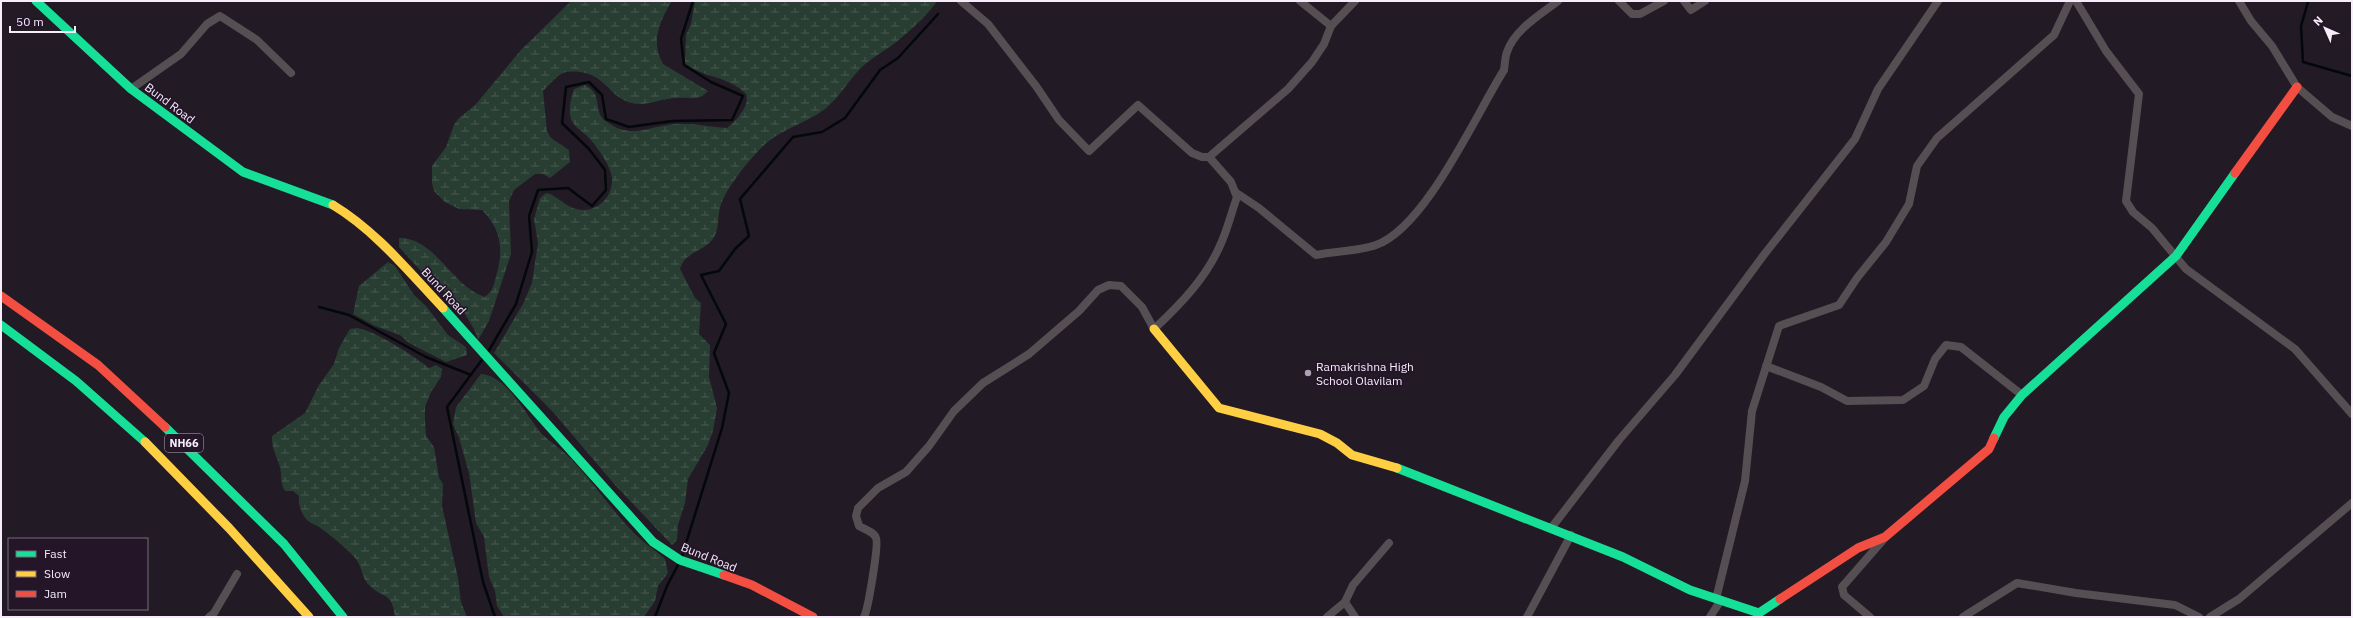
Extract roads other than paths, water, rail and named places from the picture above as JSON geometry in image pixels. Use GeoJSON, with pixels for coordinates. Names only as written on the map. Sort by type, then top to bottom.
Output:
{"type":"FeatureCollection","features":[{"type":"Feature","properties":{"kind":"main road","name":"Bund Road"},"geometry":{"type":"LineString","coordinates":[[36,1],[132,89],[243,172],[305,196],[326,201],[349,215],[391,253],[486,354],[653,542],[680,560],[752,585],[813,617]]}},
{"type":"Feature","properties":{"kind":"main road"},"geometry":{"type":"LineString","coordinates":[[1154,329],[1219,408],[1320,434],[1337,443],[1352,455],[1415,474],[1552,527],[1623,557],[1690,590],[1759,613],[1858,548],[1885,537],[1989,449],[2004,417],[2022,395],[2176,256],[2297,87]]}},
{"type":"Feature","properties":{"kind":"main road","name":"NH66"},"geometry":{"type":"LineString","coordinates":[[1,296],[98,365],[192,451],[284,544],[343,617]]}},
{"type":"Feature","properties":{"kind":"main road","name":"NH66"},"geometry":{"type":"LineString","coordinates":[[1,325],[86,388],[176,473],[263,563],[309,617]]}},
{"type":"Feature","properties":{"kind":"street"},"geometry":{"type":"LineString","coordinates":[[961,1],[988,24],[1036,86],[1059,120],[1089,151],[1138,105],[1192,153],[1202,157],[1209,157],[1288,89],[1320,50],[1331,26],[1355,1]]}},
{"type":"Feature","properties":{"kind":"street"},"geometry":{"type":"LineString","coordinates":[[1300,1],[1331,26]]}},
{"type":"Feature","properties":{"kind":"street"},"geometry":{"type":"LineString","coordinates":[[1235,192],[1259,208],[1316,255],[1376,245],[1394,236],[1432,194],[1504,70],[1507,51],[1518,34],[1536,17],[1558,1]]}},
{"type":"Feature","properties":{"kind":"street"},"geometry":{"type":"LineString","coordinates":[[1619,1],[1632,14],[1640,14],[1664,1]]}},
{"type":"Feature","properties":{"kind":"street"},"geometry":{"type":"LineString","coordinates":[[1684,1],[1691,10],[1705,1]]}},
{"type":"Feature","properties":{"kind":"street"},"geometry":{"type":"LineString","coordinates":[[1552,527],[1619,440],[1674,375],[1762,256],[1855,140],[1878,89],[1938,1]]}},
{"type":"Feature","properties":{"kind":"street"},"geometry":{"type":"LineString","coordinates":[[1710,617],[1718,600],[1745,481],[1752,411],[1780,326],[1839,305],[1857,278],[1886,242],[1909,204],[1917,166],[1937,138],[2054,35],[2070,1]]}},
{"type":"Feature","properties":{"kind":"street"},"geometry":{"type":"LineString","coordinates":[[2076,1],[2106,51],[2139,94],[2126,201],[2133,212],[2152,228],[2186,269],[2294,349],[2352,414]]}},
{"type":"Feature","properties":{"kind":"street"},"geometry":{"type":"LineString","coordinates":[[2239,1],[2251,21],[2272,46],[2297,87],[2332,118],[2352,126]]}},
{"type":"Feature","properties":{"kind":"street"},"geometry":{"type":"LineString","coordinates":[[132,89],[181,54],[207,24],[220,16],[257,40],[290,72]]}},
{"type":"Feature","properties":{"kind":"street"},"geometry":{"type":"LineString","coordinates":[[864,617],[870,598],[870,580],[877,545],[876,537],[872,533],[858,526],[856,516],[858,508],[878,488],[906,472],[929,446],[954,410],[983,383],[1029,354],[1079,311],[1098,290],[1109,285],[1121,286],[1142,307],[1154,329],[1178,306],[1196,285],[1222,242],[1237,197],[1231,182],[1209,157]]}},
{"type":"Feature","properties":{"kind":"street"},"geometry":{"type":"LineString","coordinates":[[1766,366],[1822,387],[1847,401],[1902,400],[1924,386],[1935,360],[1946,345],[1962,347],[2022,395]]}},
{"type":"Feature","properties":{"kind":"street"},"geometry":{"type":"LineString","coordinates":[[2210,617],[2238,599],[2352,503]]}},
{"type":"Feature","properties":{"kind":"street"},"geometry":{"type":"LineString","coordinates":[[1526,617],[1571,535]]}},
{"type":"Feature","properties":{"kind":"street"},"geometry":{"type":"LineString","coordinates":[[1870,617],[1844,595],[1842,587],[1885,537]]}},
{"type":"Feature","properties":{"kind":"street"},"geometry":{"type":"LineString","coordinates":[[1326,617],[1345,602],[1353,585],[1389,543]]}},
{"type":"Feature","properties":{"kind":"street"},"geometry":{"type":"LineString","coordinates":[[209,617],[214,612],[237,574]]}},
{"type":"Feature","properties":{"kind":"street"},"geometry":{"type":"LineString","coordinates":[[1963,617],[2017,583],[2076,593],[2175,605],[2199,617]]}},
{"type":"Feature","properties":{"kind":"street"},"geometry":{"type":"LineString","coordinates":[[1345,602],[1355,617]]}},
{"type":"Feature","properties":{"kind":"waterway"},"geometry":{"type":"LineString","coordinates":[[488,352],[516,304],[532,252],[529,216],[538,190],[568,188],[592,206],[606,190],[605,170],[589,149],[562,123],[566,87],[589,82],[602,95],[606,119],[629,127],[672,121],[732,120],[743,96],[711,82],[684,65],[681,39],[693,1]]}},
{"type":"Feature","properties":{"kind":"waterway"},"geometry":{"type":"LineString","coordinates":[[2308,2],[2301,26],[2303,62],[2352,76]]}},
{"type":"Feature","properties":{"kind":"waterway"},"geometry":{"type":"LineString","coordinates":[[682,556],[722,428],[729,393],[714,353],[726,324],[701,275],[719,271],[735,249],[749,236],[740,199],[793,137],[822,132],[845,118],[880,70],[898,58],[938,14]]}},
{"type":"Feature","properties":{"kind":"waterway"},"geometry":{"type":"LineString","coordinates":[[319,307],[349,315],[426,357],[471,375]]}},
{"type":"Feature","properties":{"kind":"waterway"},"geometry":{"type":"LineString","coordinates":[[484,357],[447,407],[483,582],[495,617]]}},
{"type":"Feature","properties":{"kind":"waterway"},"geometry":{"type":"LineString","coordinates":[[655,617],[667,586],[679,563]]}},
{"type":"Feature","properties":{"kind":"place","name":"Ramakrishna High School Olavilam"},"geometry":{"type":"Point","coordinates":[1308,373]}}]}
